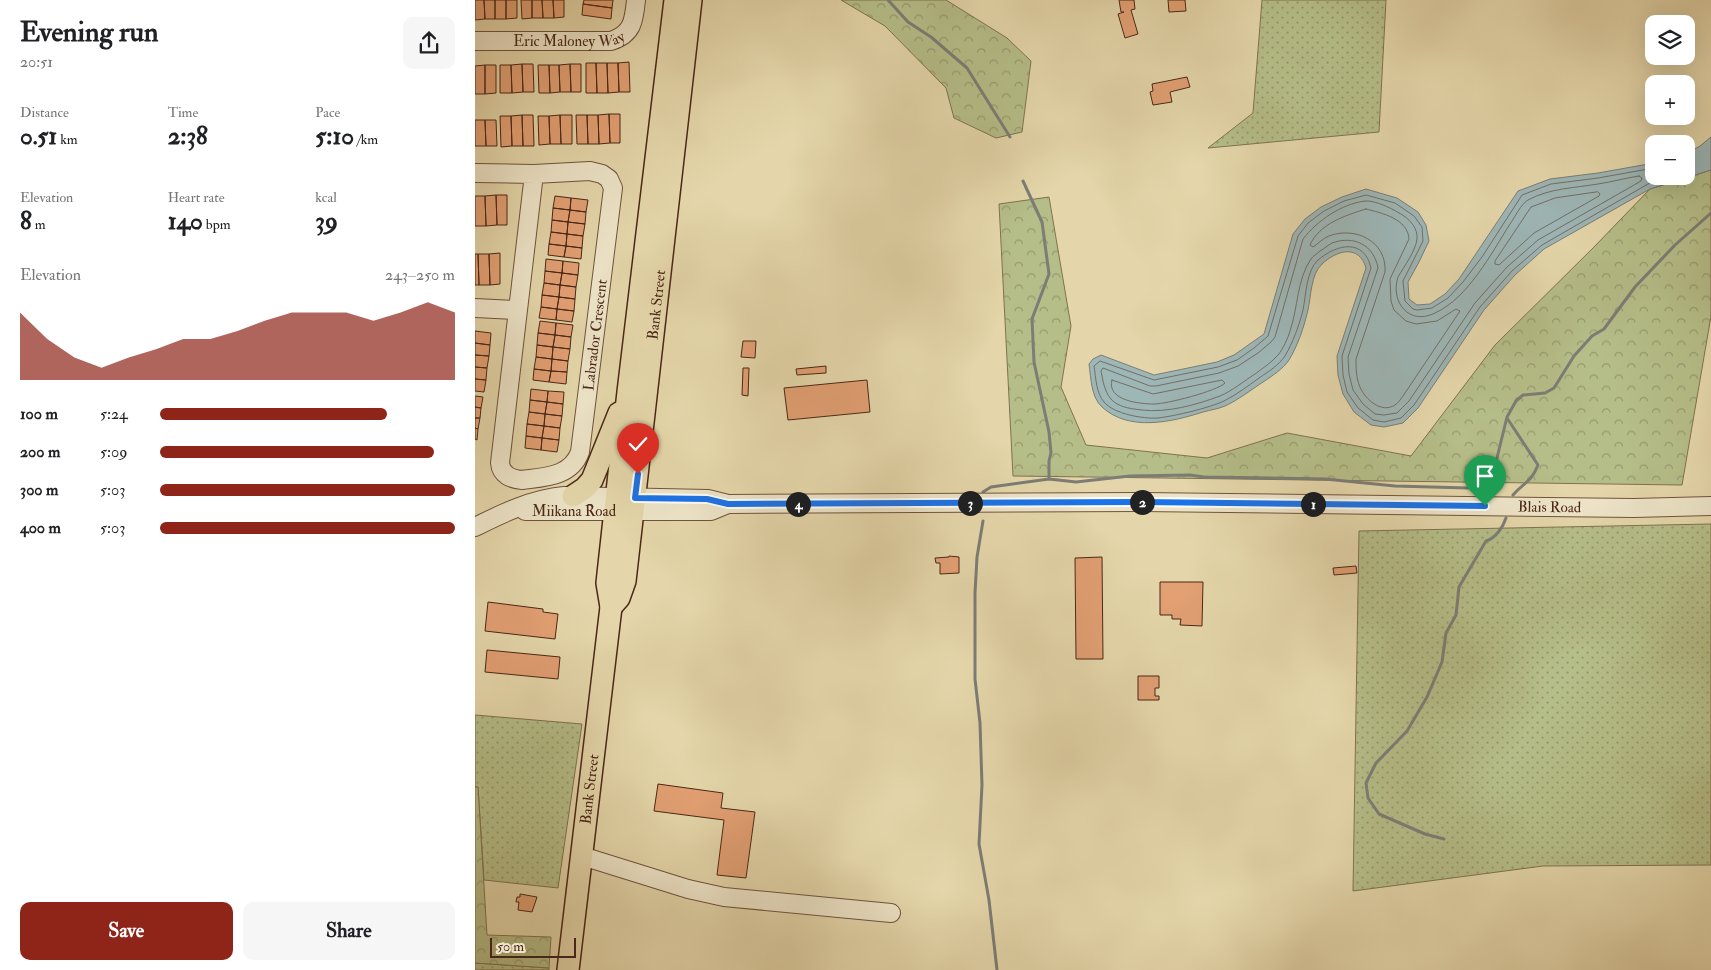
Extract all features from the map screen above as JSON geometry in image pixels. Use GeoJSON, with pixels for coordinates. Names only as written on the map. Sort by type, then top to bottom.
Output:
{"type":"FeatureCollection","features":[{"type":"Feature","properties":{"kind":"main road","name":"Bank Street"},"geometry":{"type":"LineString","coordinates":[[568,970],[611,607],[619,598],[625,582],[628,392],[675,0]]}},
{"type":"Feature","properties":{"kind":"main road","name":"Bank Street"},"geometry":{"type":"LineString","coordinates":[[626,504],[691,0]]}},
{"type":"Feature","properties":{"kind":"main road"},"geometry":{"type":"LineString","coordinates":[[573,496],[585,488],[592,480],[628,392]]}},
{"type":"Feature","properties":{"kind":"street","name":"Eric Maloney Way"},"geometry":{"type":"LineString","coordinates":[[475,41],[611,41],[620,38],[628,31],[634,17],[636,0]]}},
{"type":"Feature","properties":{"kind":"street","name":"Labrador Crescent"},"geometry":{"type":"LineString","coordinates":[[590,171],[602,174],[609,179],[613,188],[613,198],[580,452],[574,463],[562,473],[516,480],[506,475],[500,468],[500,463],[534,174],[590,171]]}},
{"type":"Feature","properties":{"kind":"street"},"geometry":{"type":"LineString","coordinates":[[475,173],[534,174]]}},
{"type":"Feature","properties":{"kind":"street"},"geometry":{"type":"LineString","coordinates":[[475,308],[517,310]]}},
{"type":"Feature","properties":{"kind":"street","name":"Miikana Road"},"geometry":{"type":"LineString","coordinates":[[475,527],[543,498],[573,496],[626,504]]}},
{"type":"Feature","properties":{"kind":"street","name":"Blais Road"},"geometry":{"type":"LineString","coordinates":[[626,504],[711,511],[728,504],[1150,502],[1634,508],[1711,506]]}},
{"type":"Feature","properties":{"kind":"street","name":"Miikana Road"},"geometry":{"type":"LineString","coordinates":[[514,510],[626,504]]}},
{"type":"Feature","properties":{"kind":"street"},"geometry":{"type":"LineString","coordinates":[[582,856],[687,889],[724,897],[891,913]]}},
{"type":"Feature","properties":{"kind":"green space"},"geometry":{"type":"Polygon","coordinates":[[[841,0],[946,0],[1007,38],[1031,61],[1022,132],[996,138],[954,118],[946,88],[885,26],[841,0]]]}},
{"type":"Feature","properties":{"kind":"green space"},"geometry":{"type":"Polygon","coordinates":[[[1262,0],[1386,0],[1379,132],[1208,148],[1253,113],[1262,0]]]}},
{"type":"Feature","properties":{"kind":"green space"},"geometry":{"type":"Polygon","coordinates":[[[1711,170],[1711,316],[1682,485],[1013,476],[999,204],[1049,197],[1071,326],[1061,387],[1086,445],[1207,458],[1287,433],[1411,456],[1495,345],[1650,189],[1663,185],[1695,185],[1695,175],[1711,170]]]}},
{"type":"Feature","properties":{"kind":"green space"},"geometry":{"type":"Polygon","coordinates":[[[1711,524],[1711,865],[1543,866],[1353,891],[1359,531],[1711,524]]]}},
{"type":"Feature","properties":{"kind":"green space"},"geometry":{"type":"Polygon","coordinates":[[[475,715],[582,724],[558,888],[484,880],[478,787],[475,787],[475,715]]]}},
{"type":"Feature","properties":{"kind":"green space"},"geometry":{"type":"Polygon","coordinates":[[[475,787],[478,787],[487,935],[551,937],[549,968],[475,963],[475,787]]]}},
{"type":"Feature","properties":{"kind":"green space"},"geometry":{"type":"Polygon","coordinates":[[[475,963],[549,968],[549,970],[475,970],[475,963]]]}},
{"type":"Feature","properties":{"kind":"water"},"geometry":{"type":"Polygon","coordinates":[[[1711,137],[1711,170],[1695,175],[1695,149],[1711,137]]]}},
{"type":"Feature","properties":{"kind":"water"},"geometry":{"type":"Polygon","coordinates":[[[1645,165],[1645,185],[1663,185],[1650,189],[1544,249],[1515,275],[1484,310],[1418,408],[1403,423],[1384,427],[1371,425],[1354,412],[1343,394],[1338,375],[1337,356],[1366,268],[1363,260],[1353,252],[1334,255],[1318,268],[1312,286],[1303,329],[1289,360],[1274,375],[1235,401],[1191,416],[1151,423],[1125,420],[1113,415],[1098,403],[1092,387],[1089,364],[1093,359],[1101,355],[1154,375],[1217,362],[1234,355],[1264,334],[1293,234],[1305,219],[1321,207],[1342,197],[1366,189],[1397,198],[1418,212],[1426,225],[1429,241],[1408,282],[1409,299],[1417,305],[1430,304],[1445,294],[1459,279],[1518,191],[1550,179],[1645,165]]]}},
{"type":"Feature","properties":{"kind":"building"},"geometry":{"type":"Polygon","coordinates":[[[475,0],[484,0],[485,19],[475,20],[475,0]]]}},
{"type":"Feature","properties":{"kind":"building"},"geometry":{"type":"Polygon","coordinates":[[[484,0],[495,0],[495,19],[485,19],[484,0]]]}},
{"type":"Feature","properties":{"kind":"building"},"geometry":{"type":"Polygon","coordinates":[[[495,0],[506,0],[506,19],[495,19],[495,0]]]}},
{"type":"Feature","properties":{"kind":"building"},"geometry":{"type":"Polygon","coordinates":[[[506,0],[517,0],[517,18],[506,19],[506,0]]]}},
{"type":"Feature","properties":{"kind":"building"},"geometry":{"type":"Polygon","coordinates":[[[521,0],[532,0],[532,18],[522,19],[521,0]]]}},
{"type":"Feature","properties":{"kind":"building"},"geometry":{"type":"Polygon","coordinates":[[[532,0],[542,0],[543,18],[532,18],[532,0]]]}},
{"type":"Feature","properties":{"kind":"building"},"geometry":{"type":"Polygon","coordinates":[[[542,0],[553,0],[554,18],[543,18],[542,0]]]}},
{"type":"Feature","properties":{"kind":"building"},"geometry":{"type":"Polygon","coordinates":[[[553,0],[564,0],[564,17],[554,18],[553,0]]]}},
{"type":"Feature","properties":{"kind":"building"},"geometry":{"type":"Polygon","coordinates":[[[584,0],[613,0],[612,8],[583,4],[584,0]]]}},
{"type":"Feature","properties":{"kind":"building"},"geometry":{"type":"Polygon","coordinates":[[[1119,0],[1134,0],[1135,9],[1131,10],[1138,34],[1125,38],[1118,14],[1124,12],[1121,12],[1119,0]]]}},
{"type":"Feature","properties":{"kind":"building"},"geometry":{"type":"Polygon","coordinates":[[[1168,0],[1185,0],[1186,11],[1169,12],[1168,0]]]}},
{"type":"Feature","properties":{"kind":"building"},"geometry":{"type":"Polygon","coordinates":[[[583,4],[612,8],[611,19],[582,15],[583,4]]]}},
{"type":"Feature","properties":{"kind":"building"},"geometry":{"type":"Polygon","coordinates":[[[629,62],[630,92],[619,92],[618,63],[629,62]]]}},
{"type":"Feature","properties":{"kind":"building"},"geometry":{"type":"Polygon","coordinates":[[[586,63],[596,63],[597,93],[586,93],[586,63]]]}},
{"type":"Feature","properties":{"kind":"building"},"geometry":{"type":"Polygon","coordinates":[[[596,63],[607,63],[608,93],[597,93],[596,63]]]}},
{"type":"Feature","properties":{"kind":"building"},"geometry":{"type":"Polygon","coordinates":[[[607,63],[618,63],[619,92],[608,93],[607,63]]]}},
{"type":"Feature","properties":{"kind":"building"},"geometry":{"type":"Polygon","coordinates":[[[522,64],[533,64],[534,92],[523,92],[522,64]]]}},
{"type":"Feature","properties":{"kind":"building"},"geometry":{"type":"Polygon","coordinates":[[[522,64],[523,92],[512,93],[511,65],[522,64]]]}},
{"type":"Feature","properties":{"kind":"building"},"geometry":{"type":"Polygon","coordinates":[[[570,64],[581,64],[581,92],[571,92],[570,64]]]}},
{"type":"Feature","properties":{"kind":"building"},"geometry":{"type":"Polygon","coordinates":[[[570,64],[571,92],[560,92],[559,65],[570,64]]]}},
{"type":"Feature","properties":{"kind":"building"},"geometry":{"type":"Polygon","coordinates":[[[485,65],[496,65],[496,93],[485,94],[485,65]]]}},
{"type":"Feature","properties":{"kind":"building"},"geometry":{"type":"Polygon","coordinates":[[[485,65],[485,94],[475,94],[475,66],[485,65]]]}},
{"type":"Feature","properties":{"kind":"building"},"geometry":{"type":"Polygon","coordinates":[[[500,65],[511,65],[512,93],[500,93],[500,65]]]}},
{"type":"Feature","properties":{"kind":"building"},"geometry":{"type":"Polygon","coordinates":[[[538,65],[549,65],[550,93],[539,93],[538,65]]]}},
{"type":"Feature","properties":{"kind":"building"},"geometry":{"type":"Polygon","coordinates":[[[549,65],[559,65],[560,92],[550,93],[549,65]]]}},
{"type":"Feature","properties":{"kind":"building"},"geometry":{"type":"Polygon","coordinates":[[[1187,77],[1190,87],[1170,92],[1172,102],[1153,105],[1150,92],[1153,91],[1152,84],[1187,77]]]}},
{"type":"Feature","properties":{"kind":"building"},"geometry":{"type":"Polygon","coordinates":[[[609,114],[620,114],[620,143],[610,143],[609,114]]]}},
{"type":"Feature","properties":{"kind":"building"},"geometry":{"type":"Polygon","coordinates":[[[609,114],[610,143],[599,144],[598,115],[609,114]]]}},
{"type":"Feature","properties":{"kind":"building"},"geometry":{"type":"Polygon","coordinates":[[[522,115],[533,115],[534,146],[523,146],[522,115]]]}},
{"type":"Feature","properties":{"kind":"building"},"geometry":{"type":"Polygon","coordinates":[[[522,115],[523,146],[512,146],[511,116],[522,115]]]}},
{"type":"Feature","properties":{"kind":"building"},"geometry":{"type":"Polygon","coordinates":[[[560,115],[572,115],[572,144],[561,144],[560,115]]]}},
{"type":"Feature","properties":{"kind":"building"},"geometry":{"type":"Polygon","coordinates":[[[560,115],[561,144],[550,144],[549,116],[560,115]]]}},
{"type":"Feature","properties":{"kind":"building"},"geometry":{"type":"Polygon","coordinates":[[[576,115],[587,115],[588,144],[577,144],[576,115]]]}},
{"type":"Feature","properties":{"kind":"building"},"geometry":{"type":"Polygon","coordinates":[[[587,115],[598,115],[599,144],[588,144],[587,115]]]}},
{"type":"Feature","properties":{"kind":"building"},"geometry":{"type":"Polygon","coordinates":[[[500,116],[511,116],[512,146],[501,147],[500,116]]]}},
{"type":"Feature","properties":{"kind":"building"},"geometry":{"type":"Polygon","coordinates":[[[538,116],[549,116],[550,144],[539,145],[538,116]]]}},
{"type":"Feature","properties":{"kind":"building"},"geometry":{"type":"Polygon","coordinates":[[[475,120],[485,120],[486,146],[475,146],[475,120]]]}},
{"type":"Feature","properties":{"kind":"building"},"geometry":{"type":"Polygon","coordinates":[[[485,120],[496,120],[497,146],[486,146],[485,120]]]}},
{"type":"Feature","properties":{"kind":"building"},"geometry":{"type":"Polygon","coordinates":[[[496,195],[507,195],[507,225],[497,225],[496,195]]]}},
{"type":"Feature","properties":{"kind":"building"},"geometry":{"type":"Polygon","coordinates":[[[496,195],[497,225],[486,226],[485,196],[496,195]]]}},
{"type":"Feature","properties":{"kind":"building"},"geometry":{"type":"Polygon","coordinates":[[[475,196],[485,196],[486,226],[475,226],[475,196]]]}},
{"type":"Feature","properties":{"kind":"building"},"geometry":{"type":"Polygon","coordinates":[[[555,196],[571,198],[570,210],[553,208],[555,196]]]}},
{"type":"Feature","properties":{"kind":"building"},"geometry":{"type":"Polygon","coordinates":[[[571,198],[588,200],[586,212],[570,210],[571,198]]]}},
{"type":"Feature","properties":{"kind":"building"},"geometry":{"type":"Polygon","coordinates":[[[553,208],[570,210],[568,222],[552,220],[553,208]]]}},
{"type":"Feature","properties":{"kind":"building"},"geometry":{"type":"Polygon","coordinates":[[[570,210],[586,212],[585,224],[568,222],[570,210]]]}},
{"type":"Feature","properties":{"kind":"building"},"geometry":{"type":"Polygon","coordinates":[[[552,220],[568,222],[567,234],[551,232],[552,220]]]}},
{"type":"Feature","properties":{"kind":"building"},"geometry":{"type":"Polygon","coordinates":[[[568,222],[585,224],[583,236],[567,234],[568,222]]]}},
{"type":"Feature","properties":{"kind":"building"},"geometry":{"type":"Polygon","coordinates":[[[551,232],[567,234],[566,246],[549,244],[551,232]]]}},
{"type":"Feature","properties":{"kind":"building"},"geometry":{"type":"Polygon","coordinates":[[[567,234],[583,236],[582,248],[566,246],[567,234]]]}},
{"type":"Feature","properties":{"kind":"building"},"geometry":{"type":"Polygon","coordinates":[[[549,244],[566,246],[564,257],[548,255],[549,244]]]}},
{"type":"Feature","properties":{"kind":"building"},"geometry":{"type":"Polygon","coordinates":[[[566,246],[582,248],[581,259],[564,257],[566,246]]]}},
{"type":"Feature","properties":{"kind":"building"},"geometry":{"type":"Polygon","coordinates":[[[500,253],[500,284],[490,285],[489,254],[500,253]]]}},
{"type":"Feature","properties":{"kind":"building"},"geometry":{"type":"Polygon","coordinates":[[[475,254],[478,254],[479,285],[475,285],[475,254]]]}},
{"type":"Feature","properties":{"kind":"building"},"geometry":{"type":"Polygon","coordinates":[[[478,254],[489,254],[490,285],[479,285],[478,254]]]}},
{"type":"Feature","properties":{"kind":"building"},"geometry":{"type":"Polygon","coordinates":[[[546,259],[563,261],[562,273],[545,271],[546,259]]]}},
{"type":"Feature","properties":{"kind":"building"},"geometry":{"type":"Polygon","coordinates":[[[563,261],[579,263],[578,275],[562,273],[563,261]]]}},
{"type":"Feature","properties":{"kind":"building"},"geometry":{"type":"Polygon","coordinates":[[[545,271],[562,273],[560,285],[544,283],[545,271]]]}},
{"type":"Feature","properties":{"kind":"building"},"geometry":{"type":"Polygon","coordinates":[[[562,273],[578,275],[576,287],[560,285],[562,273]]]}},
{"type":"Feature","properties":{"kind":"building"},"geometry":{"type":"Polygon","coordinates":[[[544,283],[560,285],[559,297],[542,295],[544,283]]]}},
{"type":"Feature","properties":{"kind":"building"},"geometry":{"type":"Polygon","coordinates":[[[560,285],[576,287],[575,299],[559,297],[560,285]]]}},
{"type":"Feature","properties":{"kind":"building"},"geometry":{"type":"Polygon","coordinates":[[[542,295],[559,297],[557,309],[541,307],[542,295]]]}},
{"type":"Feature","properties":{"kind":"building"},"geometry":{"type":"Polygon","coordinates":[[[559,297],[575,299],[574,311],[557,309],[559,297]]]}},
{"type":"Feature","properties":{"kind":"building"},"geometry":{"type":"Polygon","coordinates":[[[541,307],[557,309],[556,320],[539,318],[541,307]]]}},
{"type":"Feature","properties":{"kind":"building"},"geometry":{"type":"Polygon","coordinates":[[[557,309],[574,311],[572,322],[556,320],[557,309]]]}},
{"type":"Feature","properties":{"kind":"building"},"geometry":{"type":"Polygon","coordinates":[[[540,321],[556,323],[555,335],[538,333],[540,321]]]}},
{"type":"Feature","properties":{"kind":"building"},"geometry":{"type":"Polygon","coordinates":[[[556,323],[573,325],[571,337],[555,335],[556,323]]]}},
{"type":"Feature","properties":{"kind":"building"},"geometry":{"type":"Polygon","coordinates":[[[475,331],[491,333],[490,345],[475,343],[475,331]]]}},
{"type":"Feature","properties":{"kind":"building"},"geometry":{"type":"Polygon","coordinates":[[[538,333],[555,335],[553,347],[537,345],[538,333]]]}},
{"type":"Feature","properties":{"kind":"building"},"geometry":{"type":"Polygon","coordinates":[[[555,335],[571,337],[570,349],[553,347],[555,335]]]}},
{"type":"Feature","properties":{"kind":"building"},"geometry":{"type":"Polygon","coordinates":[[[743,341],[756,341],[755,358],[741,357],[743,341]]]}},
{"type":"Feature","properties":{"kind":"building"},"geometry":{"type":"Polygon","coordinates":[[[475,343],[490,345],[489,356],[475,355],[475,343]]]}},
{"type":"Feature","properties":{"kind":"building"},"geometry":{"type":"Polygon","coordinates":[[[537,345],[553,347],[552,359],[536,357],[537,345]]]}},
{"type":"Feature","properties":{"kind":"building"},"geometry":{"type":"Polygon","coordinates":[[[553,347],[570,349],[568,361],[552,359],[553,347]]]}},
{"type":"Feature","properties":{"kind":"building"},"geometry":{"type":"Polygon","coordinates":[[[475,355],[489,356],[487,368],[475,367],[475,355]]]}},
{"type":"Feature","properties":{"kind":"building"},"geometry":{"type":"Polygon","coordinates":[[[536,357],[552,359],[551,371],[534,369],[536,357]]]}},
{"type":"Feature","properties":{"kind":"building"},"geometry":{"type":"Polygon","coordinates":[[[552,359],[568,361],[567,372],[551,371],[552,359]]]}},
{"type":"Feature","properties":{"kind":"building"},"geometry":{"type":"Polygon","coordinates":[[[826,366],[826,373],[797,375],[796,369],[826,366]]]}},
{"type":"Feature","properties":{"kind":"building"},"geometry":{"type":"Polygon","coordinates":[[[475,367],[487,368],[486,380],[475,379],[475,367]]]}},
{"type":"Feature","properties":{"kind":"building"},"geometry":{"type":"Polygon","coordinates":[[[743,368],[749,368],[748,396],[742,395],[743,368]]]}},
{"type":"Feature","properties":{"kind":"building"},"geometry":{"type":"Polygon","coordinates":[[[534,369],[551,371],[549,382],[533,380],[534,369]]]}},
{"type":"Feature","properties":{"kind":"building"},"geometry":{"type":"Polygon","coordinates":[[[551,371],[567,372],[566,384],[549,382],[551,371]]]}},
{"type":"Feature","properties":{"kind":"building"},"geometry":{"type":"Polygon","coordinates":[[[475,379],[486,380],[484,392],[475,391],[475,379]]]}},
{"type":"Feature","properties":{"kind":"building"},"geometry":{"type":"Polygon","coordinates":[[[867,380],[870,412],[788,420],[784,388],[867,380]]]}},
{"type":"Feature","properties":{"kind":"building"},"geometry":{"type":"Polygon","coordinates":[[[531,389],[548,391],[547,402],[530,400],[531,389]]]}},
{"type":"Feature","properties":{"kind":"building"},"geometry":{"type":"Polygon","coordinates":[[[548,391],[564,392],[563,404],[547,402],[548,391]]]}},
{"type":"Feature","properties":{"kind":"building"},"geometry":{"type":"Polygon","coordinates":[[[475,396],[483,397],[481,408],[475,407],[475,396]]]}},
{"type":"Feature","properties":{"kind":"building"},"geometry":{"type":"Polygon","coordinates":[[[530,400],[547,402],[545,414],[529,412],[530,400]]]}},
{"type":"Feature","properties":{"kind":"building"},"geometry":{"type":"Polygon","coordinates":[[[547,402],[563,404],[562,416],[545,414],[547,402]]]}},
{"type":"Feature","properties":{"kind":"building"},"geometry":{"type":"Polygon","coordinates":[[[475,407],[481,408],[480,418],[475,418],[475,407]]]}},
{"type":"Feature","properties":{"kind":"building"},"geometry":{"type":"Polygon","coordinates":[[[529,412],[545,414],[544,426],[527,424],[529,412]]]}},
{"type":"Feature","properties":{"kind":"building"},"geometry":{"type":"Polygon","coordinates":[[[545,414],[562,416],[560,428],[544,426],[545,414]]]}},
{"type":"Feature","properties":{"kind":"building"},"geometry":{"type":"Polygon","coordinates":[[[475,418],[480,418],[478,429],[475,428],[475,418]]]}},
{"type":"Feature","properties":{"kind":"building"},"geometry":{"type":"Polygon","coordinates":[[[527,424],[544,426],[542,438],[526,436],[527,424]]]}},
{"type":"Feature","properties":{"kind":"building"},"geometry":{"type":"Polygon","coordinates":[[[544,426],[560,428],[559,440],[542,438],[544,426]]]}},
{"type":"Feature","properties":{"kind":"building"},"geometry":{"type":"Polygon","coordinates":[[[475,428],[478,429],[477,440],[475,439],[475,428]]]}},
{"type":"Feature","properties":{"kind":"building"},"geometry":{"type":"Polygon","coordinates":[[[526,436],[542,438],[541,450],[525,448],[526,436]]]}},
{"type":"Feature","properties":{"kind":"building"},"geometry":{"type":"Polygon","coordinates":[[[542,438],[559,440],[557,452],[541,450],[542,438]]]}},
{"type":"Feature","properties":{"kind":"building"},"geometry":{"type":"Polygon","coordinates":[[[959,557],[959,573],[940,574],[940,563],[936,563],[935,558],[959,557]]]}},
{"type":"Feature","properties":{"kind":"building"},"geometry":{"type":"Polygon","coordinates":[[[1102,557],[1103,659],[1076,659],[1075,558],[1102,557]]]}},
{"type":"Feature","properties":{"kind":"building"},"geometry":{"type":"Polygon","coordinates":[[[1356,566],[1357,573],[1334,575],[1333,568],[1356,566]]]}},
{"type":"Feature","properties":{"kind":"building"},"geometry":{"type":"Polygon","coordinates":[[[1160,582],[1203,582],[1202,626],[1180,625],[1181,619],[1172,619],[1172,615],[1160,615],[1160,582]]]}},
{"type":"Feature","properties":{"kind":"building"},"geometry":{"type":"Polygon","coordinates":[[[488,602],[543,609],[543,612],[558,614],[555,639],[485,631],[488,602]]]}},
{"type":"Feature","properties":{"kind":"building"},"geometry":{"type":"Polygon","coordinates":[[[487,650],[560,657],[558,679],[485,672],[487,650]]]}},
{"type":"Feature","properties":{"kind":"building"},"geometry":{"type":"Polygon","coordinates":[[[1138,676],[1159,676],[1159,688],[1155,688],[1155,696],[1159,696],[1159,700],[1138,700],[1138,676]]]}},
{"type":"Feature","properties":{"kind":"building"},"geometry":{"type":"Polygon","coordinates":[[[658,784],[723,793],[721,808],[755,812],[746,878],[717,875],[724,820],[654,811],[658,784]]]}},
{"type":"Feature","properties":{"kind":"building"},"geometry":{"type":"Polygon","coordinates":[[[520,894],[537,897],[532,912],[518,910],[519,902],[516,902],[520,894]]]}},
{"type":"Feature","properties":{"kind":"waterway"},"geometry":{"type":"LineString","coordinates":[[888,0],[908,22],[931,37],[967,68],[1010,137]]}},
{"type":"Feature","properties":{"kind":"waterway"},"geometry":{"type":"LineString","coordinates":[[1023,181],[1042,222],[1049,274],[1032,319],[1034,362],[1049,432],[1051,453],[1049,479]]}},
{"type":"Feature","properties":{"kind":"waterway"},"geometry":{"type":"LineString","coordinates":[[983,492],[991,487],[1049,479],[1076,482],[1130,476],[1190,475],[1204,477],[1325,479],[1395,486],[1468,488],[1489,476],[1496,462],[1507,417],[1516,401],[1523,395],[1545,393],[1554,388],[1574,356],[1592,336],[1604,329],[1635,287],[1675,245],[1711,213]]}},
{"type":"Feature","properties":{"kind":"waterway"},"geometry":{"type":"LineString","coordinates":[[1507,418],[1538,465],[1530,479],[1513,495]]}},
{"type":"Feature","properties":{"kind":"waterway"},"geometry":{"type":"LineString","coordinates":[[1444,839],[1425,834],[1379,814],[1368,798],[1366,783],[1376,763],[1407,731],[1427,697],[1442,662],[1446,633],[1456,615],[1459,587],[1486,541],[1499,532],[1506,518]]}},
{"type":"Feature","properties":{"kind":"waterway"},"geometry":{"type":"LineString","coordinates":[[983,521],[977,557],[975,593],[975,679],[980,723],[982,785],[979,844],[989,900],[997,970]]}},
{"type":"Feature","properties":{"kind":"route"},"geometry":{"type":"LineString","coordinates":[[638,474],[635,498],[707,499],[728,504],[1141,502],[1485,506]]}}]}
